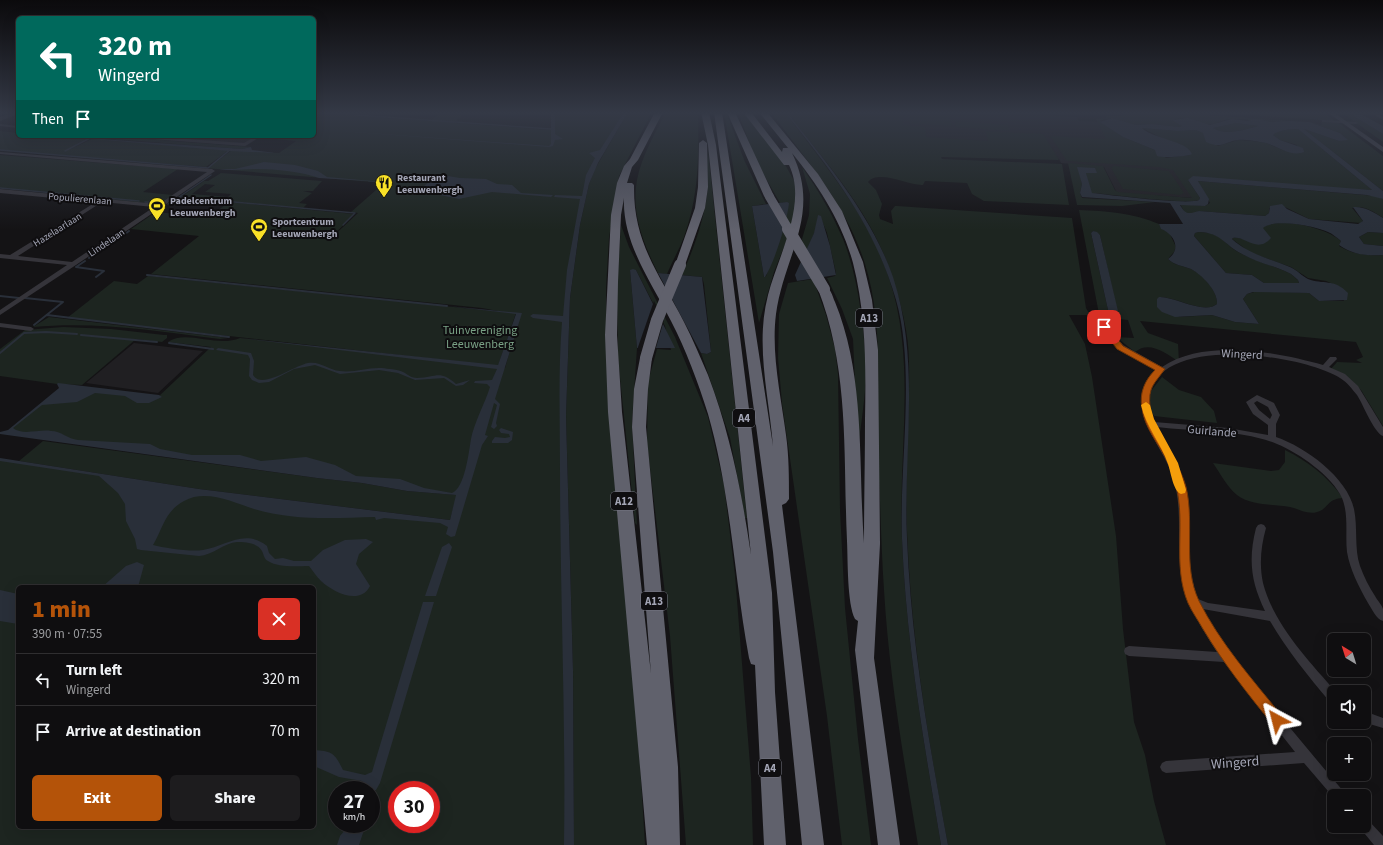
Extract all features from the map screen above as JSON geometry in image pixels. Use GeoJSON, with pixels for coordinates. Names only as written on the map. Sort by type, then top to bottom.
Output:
{"type":"FeatureCollection","features":[{"type":"Feature","properties":{"kind":"highway","name":"A12"},"geometry":{"type":"LineString","coordinates":[[638,151],[634,160],[628,166],[622,183],[616,215],[612,282],[611,335],[616,419],[658,845]]}},
{"type":"Feature","properties":{"kind":"highway","name":"A13"},"geometry":{"type":"LineString","coordinates":[[669,845],[668,767],[639,427],[641,389],[646,358],[657,320],[680,265],[700,208],[706,151]]}},
{"type":"Feature","properties":{"kind":"highway","name":"A4"},"geometry":{"type":"LineString","coordinates":[[713,151],[763,593],[765,692],[775,845]]}},
{"type":"Feature","properties":{"kind":"highway","name":"A4"},"geometry":{"type":"LineString","coordinates":[[716,151],[781,552],[813,845]]}},
{"type":"Feature","properties":{"kind":"highway","name":"A13"},"geometry":{"type":"LineString","coordinates":[[748,151],[769,196],[824,288],[839,327],[849,378],[855,544],[865,659],[889,845]]}},
{"type":"Feature","properties":{"kind":"highway","name":"A4"},"geometry":{"type":"LineString","coordinates":[[779,151],[797,179]]}},
{"type":"Feature","properties":{"kind":"highway","name":"A4"},"geometry":{"type":"LineString","coordinates":[[781,552],[781,454],[770,364],[769,326],[776,285],[798,217],[800,202],[797,179],[792,159],[787,151]]}},
{"type":"Feature","properties":{"kind":"highway","name":"A13"},"geometry":{"type":"LineString","coordinates":[[795,151],[815,176],[837,211],[858,262],[866,300],[872,350],[872,544],[865,659]]}},
{"type":"Feature","properties":{"kind":"highway","name":"A12"},"geometry":{"type":"LineString","coordinates":[[634,160],[628,198],[630,226],[646,264],[680,328],[715,411],[729,470],[746,574],[752,630],[765,692]]}},
{"type":"Feature","properties":{"kind":"street","name":"Lindelaan"},"geometry":{"type":"LineString","coordinates":[[0,153],[212,171],[0,313]]}},
{"type":"Feature","properties":{"kind":"street","name":"Populierenlaan"},"geometry":{"type":"LineString","coordinates":[[0,191],[160,206]]}},
{"type":"Feature","properties":{"kind":"street","name":"Hazelaarlaan"},"geometry":{"type":"LineString","coordinates":[[12,257],[102,200]]}},
{"type":"Feature","properties":{"kind":"street"},"geometry":{"type":"LineString","coordinates":[[0,256],[74,264]]}},
{"type":"Feature","properties":{"kind":"street"},"geometry":{"type":"LineString","coordinates":[[1096,316],[1120,347],[1160,369]]}},
{"type":"Feature","properties":{"kind":"street"},"geometry":{"type":"LineString","coordinates":[[0,325],[31,328]]}},
{"type":"Feature","properties":{"kind":"street","name":"Wingerd"},"geometry":{"type":"LineString","coordinates":[[1334,789],[1305,757],[1226,657],[1194,602],[1188,585],[1185,566],[1185,518],[1181,487],[1173,463],[1152,424],[1146,408],[1146,394],[1150,380],[1160,369],[1173,362],[1192,356],[1237,352],[1290,358],[1325,367],[1344,378],[1356,388],[1383,433]]}},
{"type":"Feature","properties":{"kind":"street"},"geometry":{"type":"LineString","coordinates":[[1325,367],[1333,359]]}},
{"type":"Feature","properties":{"kind":"street","name":"Guirlande"},"geometry":{"type":"LineString","coordinates":[[1152,424],[1246,434],[1272,439],[1306,456],[1327,473],[1341,490],[1348,503],[1351,518],[1352,553],[1362,581],[1383,617]]}},
{"type":"Feature","properties":{"kind":"street"},"geometry":{"type":"LineString","coordinates":[[1272,424],[1272,439]]}},
{"type":"Feature","properties":{"kind":"street"},"geometry":{"type":"LineString","coordinates":[[1260,528],[1256,566],[1265,603],[1272,616],[1309,669],[1327,690]]}},
{"type":"Feature","properties":{"kind":"street"},"geometry":{"type":"LineString","coordinates":[[1194,602],[1208,607],[1272,616]]}},
{"type":"Feature","properties":{"kind":"street"},"geometry":{"type":"LineString","coordinates":[[1129,651],[1226,657]]}},
{"type":"Feature","properties":{"kind":"street"},"geometry":{"type":"LineString","coordinates":[[1371,719],[1382,723]]}},
{"type":"Feature","properties":{"kind":"street","name":"Wingerd"},"geometry":{"type":"LineString","coordinates":[[1166,767],[1305,757]]}},
{"type":"Feature","properties":{"kind":"street"},"geometry":{"type":"LineString","coordinates":[[1371,832],[1382,845]]}},
{"type":"Feature","properties":{"kind":"shaded area"},"geometry":{"type":"Polygon","coordinates":[[[240,151],[263,151],[276,153],[240,151]]]}},
{"type":"Feature","properties":{"kind":"shaded area"},"geometry":{"type":"Polygon","coordinates":[[[605,151],[589,184],[580,225],[570,298],[566,416],[573,670],[574,845],[564,845],[560,517],[560,359],[562,322],[533,318],[530,316],[533,314],[563,316],[567,270],[580,199],[554,197],[555,195],[582,196],[586,175],[595,158],[589,153],[605,151]]]}},
{"type":"Feature","properties":{"kind":"shaded area"},"geometry":{"type":"Polygon","coordinates":[[[815,151],[818,151],[847,190],[873,232],[893,277],[901,309],[909,374],[906,505],[912,616],[934,769],[948,845],[941,845],[928,769],[907,616],[902,539],[906,387],[902,327],[896,300],[876,247],[850,200],[815,151]]]}},
{"type":"Feature","properties":{"kind":"shaded area"},"geometry":{"type":"Polygon","coordinates":[[[825,151],[1147,151],[1173,168],[1193,198],[1117,193],[1104,167],[1061,163],[1059,159],[826,153],[825,151]]]}},
{"type":"Feature","properties":{"kind":"shaded area"},"geometry":{"type":"Polygon","coordinates":[[[1155,151],[1190,151],[1192,154],[1164,157],[1157,156],[1155,151]]]}},
{"type":"Feature","properties":{"kind":"shaded area"},"geometry":{"type":"Polygon","coordinates":[[[1286,151],[1304,152],[1293,153],[1286,151]]]}},
{"type":"Feature","properties":{"kind":"shaded area"},"geometry":{"type":"Polygon","coordinates":[[[1325,151],[1333,151],[1383,191],[1383,199],[1367,195],[1198,181],[1209,199],[1208,204],[1205,206],[1180,205],[1184,211],[1188,213],[1199,211],[1265,216],[1269,213],[1270,206],[1282,204],[1287,209],[1309,219],[1358,224],[1363,221],[1353,207],[1365,208],[1383,218],[1383,233],[1368,232],[1359,237],[1364,244],[1383,246],[1383,255],[1366,255],[1355,253],[1339,245],[1341,241],[1332,234],[1305,225],[1285,223],[1268,225],[1263,228],[1271,238],[1266,243],[1256,245],[1242,239],[1233,238],[1232,239],[1246,249],[1290,267],[1308,279],[1338,285],[1348,293],[1347,300],[1319,301],[1309,293],[1253,292],[1247,294],[1243,299],[1259,324],[1235,322],[1212,315],[1175,317],[1162,312],[1157,307],[1157,299],[1159,297],[1165,297],[1205,307],[1211,307],[1217,304],[1215,294],[1200,275],[1191,269],[1176,264],[1168,259],[1175,251],[1175,242],[1170,234],[1161,229],[1159,224],[1183,224],[1170,203],[1082,197],[1080,193],[1082,184],[1077,167],[1095,168],[1097,173],[1086,173],[1092,193],[1165,201],[1199,200],[1200,198],[1188,180],[1193,176],[1372,190],[1325,151]],[[1199,232],[1195,233],[1194,236],[1226,273],[1252,275],[1264,283],[1299,283],[1298,280],[1291,274],[1248,257],[1236,251],[1218,237],[1199,232]]]}},
{"type":"Feature","properties":{"kind":"shaded area"},"geometry":{"type":"Polygon","coordinates":[[[264,162],[295,165],[318,171],[327,177],[384,182],[319,178],[297,173],[272,170],[219,169],[235,169],[264,162]]]}},
{"type":"Feature","properties":{"kind":"shaded area"},"geometry":{"type":"Polygon","coordinates":[[[442,175],[460,178],[486,179],[497,184],[512,185],[521,193],[553,195],[551,197],[492,192],[459,199],[435,194],[423,187],[435,177],[442,175]]]}},
{"type":"Feature","properties":{"kind":"shaded area"},"geometry":{"type":"Polygon","coordinates":[[[789,203],[788,211],[780,241],[769,270],[764,277],[752,206],[789,203]]]}},
{"type":"Feature","properties":{"kind":"shaded area"},"geometry":{"type":"Polygon","coordinates":[[[818,215],[821,216],[830,246],[836,275],[797,281],[795,275],[814,233],[818,215]]]}},
{"type":"Feature","properties":{"kind":"shaded area"},"geometry":{"type":"Polygon","coordinates":[[[1093,231],[1100,235],[1118,311],[1108,310],[1091,233],[1093,231]]]}},
{"type":"Feature","properties":{"kind":"shaded area"},"geometry":{"type":"Polygon","coordinates":[[[630,270],[636,270],[675,348],[637,348],[630,270]]]}},
{"type":"Feature","properties":{"kind":"shaded area"},"geometry":{"type":"Polygon","coordinates":[[[658,273],[702,277],[711,352],[707,354],[701,353],[658,273]]]}},
{"type":"Feature","properties":{"kind":"shaded area"},"geometry":{"type":"Polygon","coordinates":[[[447,306],[522,313],[495,399],[500,404],[496,423],[497,426],[494,429],[491,427],[497,405],[494,403],[485,435],[488,436],[482,445],[455,536],[451,537],[446,534],[448,527],[440,523],[384,518],[376,520],[375,517],[299,517],[269,513],[228,500],[210,496],[201,496],[184,501],[168,515],[153,545],[178,549],[203,550],[235,540],[250,539],[259,541],[267,546],[269,553],[275,559],[283,558],[294,561],[311,561],[323,550],[345,540],[366,539],[373,542],[359,554],[356,564],[370,586],[366,592],[360,595],[353,596],[339,593],[321,581],[309,566],[288,566],[272,563],[266,559],[258,546],[247,543],[237,542],[228,544],[209,554],[199,556],[137,549],[135,539],[126,521],[125,504],[118,493],[99,476],[0,461],[0,458],[199,489],[450,520],[456,495],[407,491],[362,483],[0,434],[0,432],[8,430],[59,388],[58,383],[159,395],[162,397],[149,403],[137,403],[125,396],[95,393],[77,402],[42,405],[13,428],[21,432],[55,431],[78,440],[150,444],[160,449],[192,455],[240,455],[261,461],[306,457],[335,465],[356,476],[400,479],[424,488],[452,493],[456,490],[463,477],[468,460],[472,433],[490,387],[487,384],[474,383],[475,381],[492,380],[497,369],[239,338],[498,365],[516,314],[447,306]]]}},
{"type":"Feature","properties":{"kind":"shaded area"},"geometry":{"type":"Polygon","coordinates":[[[134,343],[203,351],[158,393],[86,383],[134,343]]]}},
{"type":"Feature","properties":{"kind":"shaded area"},"geometry":{"type":"Polygon","coordinates":[[[218,348],[251,353],[254,361],[253,375],[257,379],[263,380],[278,376],[302,365],[308,363],[317,363],[340,371],[382,368],[401,371],[415,378],[437,375],[450,379],[456,384],[470,380],[463,385],[456,386],[444,378],[415,380],[398,373],[379,370],[340,374],[315,365],[294,369],[269,382],[259,383],[252,380],[249,376],[250,359],[248,355],[216,350],[218,348]]]}},
{"type":"Feature","properties":{"kind":"shaded area"},"geometry":{"type":"Polygon","coordinates":[[[501,428],[513,432],[512,440],[508,443],[492,443],[495,437],[510,437],[509,434],[501,433],[499,430],[501,428]]]}},
{"type":"Feature","properties":{"kind":"shaded area"},"geometry":{"type":"Polygon","coordinates":[[[449,543],[452,547],[436,596],[425,596],[442,547],[449,543]]]}},
{"type":"Feature","properties":{"kind":"shaded area"},"geometry":{"type":"Polygon","coordinates":[[[137,562],[144,565],[139,585],[104,585],[126,566],[137,562]]]}},
{"type":"Feature","properties":{"kind":"shaded area"},"geometry":{"type":"Polygon","coordinates":[[[0,590],[16,594],[16,624],[0,621],[0,590]]]}},
{"type":"Feature","properties":{"kind":"shaded area"},"geometry":{"type":"Polygon","coordinates":[[[423,602],[434,602],[380,783],[380,781],[362,781],[339,777],[316,767],[316,750],[333,754],[343,770],[365,775],[372,772],[423,602]]]}},
{"type":"Feature","properties":{"kind":"shaded area"},"geometry":{"type":"Polygon","coordinates":[[[342,833],[363,833],[359,845],[337,845],[342,833]]]}},
{"type":"Feature","properties":{"kind":"green space","name":"Tuinvereniging Leeuwenberg"},"geometry":{"type":"Polygon","coordinates":[[[5,151],[208,168],[230,151],[279,153],[281,151],[602,151],[586,185],[570,271],[564,372],[568,845],[0,845],[0,460],[207,492],[454,522],[461,495],[5,433],[63,386],[158,397],[211,347],[168,342],[184,337],[222,341],[231,341],[240,338],[505,368],[520,314],[516,313],[498,366],[67,318],[114,281],[137,284],[148,276],[503,312],[482,308],[151,274],[199,236],[131,229],[156,212],[209,217],[229,202],[354,214],[328,241],[358,213],[351,212],[384,183],[5,151]]]}},
{"type":"Feature","properties":{"kind":"green space"},"geometry":{"type":"Polygon","coordinates":[[[17,151],[227,151],[206,167],[17,151]]]}},
{"type":"Feature","properties":{"kind":"green space"},"geometry":{"type":"Polygon","coordinates":[[[605,151],[632,151],[619,176],[609,238],[606,288],[606,332],[637,713],[645,845],[574,845],[573,670],[566,416],[570,298],[580,225],[589,184],[595,169],[605,151]]]}},
{"type":"Feature","properties":{"kind":"green space"},"geometry":{"type":"Polygon","coordinates":[[[646,151],[698,151],[695,191],[689,222],[680,247],[667,274],[658,273],[641,233],[636,205],[636,191],[642,162],[646,151]]]}},
{"type":"Feature","properties":{"kind":"green space"},"geometry":{"type":"Polygon","coordinates":[[[708,151],[747,518],[745,518],[730,438],[701,353],[707,354],[711,352],[704,284],[702,277],[681,275],[694,247],[704,213],[707,194],[708,151]]]}},
{"type":"Feature","properties":{"kind":"green space"},"geometry":{"type":"Polygon","coordinates":[[[731,151],[741,151],[766,204],[752,206],[764,277],[766,276],[780,239],[787,202],[780,203],[756,161],[752,151],[777,151],[796,184],[796,217],[774,272],[759,323],[731,151]]]}},
{"type":"Feature","properties":{"kind":"green space"},"geometry":{"type":"Polygon","coordinates":[[[801,151],[815,151],[857,211],[880,255],[889,278],[897,310],[902,342],[904,374],[901,506],[907,616],[928,769],[941,845],[918,845],[902,750],[889,654],[883,579],[877,441],[878,347],[874,305],[865,264],[857,242],[836,202],[801,151]]]}},
{"type":"Feature","properties":{"kind":"green space"},"geometry":{"type":"Polygon","coordinates":[[[818,151],[1054,151],[1059,160],[941,157],[942,159],[1062,164],[1069,205],[984,201],[972,194],[967,183],[925,181],[923,185],[917,185],[879,177],[873,178],[868,182],[876,190],[882,204],[879,215],[880,219],[893,224],[891,211],[895,206],[1072,218],[1086,308],[1090,315],[1069,315],[1085,344],[1092,377],[1116,536],[1123,629],[1134,722],[1145,755],[1154,801],[1166,845],[948,845],[927,728],[912,610],[906,514],[909,395],[907,338],[898,296],[884,254],[861,211],[818,151]]]}},
{"type":"Feature","properties":{"kind":"green space"},"geometry":{"type":"Polygon","coordinates":[[[1060,151],[1157,151],[1166,158],[1190,155],[1187,151],[1291,151],[1299,153],[1299,151],[1325,151],[1372,190],[1188,180],[1200,198],[1199,200],[1165,200],[1092,193],[1090,192],[1086,173],[1092,172],[1078,167],[1082,184],[1080,193],[1082,198],[1155,202],[1122,206],[1077,205],[1068,163],[1103,166],[1115,190],[1118,192],[1192,198],[1173,170],[1159,167],[1067,161],[1060,151]]]}},
{"type":"Feature","properties":{"kind":"green space"},"geometry":{"type":"Polygon","coordinates":[[[1333,151],[1377,151],[1383,156],[1383,191],[1333,151]]]}},
{"type":"Feature","properties":{"kind":"green space"},"geometry":{"type":"Polygon","coordinates":[[[0,155],[178,169],[143,192],[173,195],[158,204],[0,190],[140,201],[0,188],[0,155]]]}},
{"type":"Feature","properties":{"kind":"green space"},"geometry":{"type":"Polygon","coordinates":[[[1114,166],[1169,171],[1184,193],[1180,195],[1123,189],[1111,168],[1114,166]]]}},
{"type":"Feature","properties":{"kind":"green space"},"geometry":{"type":"Polygon","coordinates":[[[802,167],[814,184],[839,229],[853,269],[862,319],[866,368],[858,450],[853,339],[842,309],[827,278],[835,276],[836,273],[827,233],[820,216],[818,216],[816,229],[804,256],[802,239],[809,215],[810,194],[802,167]]]}},
{"type":"Feature","properties":{"kind":"green space"},"geometry":{"type":"Polygon","coordinates":[[[221,173],[322,181],[313,191],[303,191],[312,193],[299,203],[307,204],[303,208],[181,197],[204,181],[208,181],[221,173]],[[205,184],[192,194],[228,197],[231,194],[205,192],[215,185],[205,184]]]}},
{"type":"Feature","properties":{"kind":"green space"},"geometry":{"type":"Polygon","coordinates":[[[1198,181],[1376,196],[1383,199],[1383,218],[1372,211],[1360,207],[1352,208],[1363,221],[1361,223],[1309,219],[1285,207],[1269,208],[1269,213],[1265,216],[1199,211],[1193,214],[1185,213],[1180,204],[1205,206],[1210,203],[1198,181]]]}},
{"type":"Feature","properties":{"kind":"green space"},"geometry":{"type":"Polygon","coordinates":[[[1079,210],[1120,213],[1139,217],[1159,224],[1162,229],[1169,232],[1176,247],[1168,259],[1176,264],[1195,271],[1200,275],[1212,289],[1217,299],[1217,304],[1211,307],[1205,307],[1166,297],[1159,297],[1179,317],[1212,315],[1235,322],[1259,324],[1243,299],[1247,294],[1258,291],[1309,293],[1319,301],[1344,301],[1340,287],[1326,281],[1308,278],[1291,267],[1251,253],[1232,239],[1241,238],[1259,244],[1263,243],[1263,227],[1271,224],[1281,223],[1304,225],[1315,228],[1334,236],[1341,241],[1339,246],[1354,253],[1365,255],[1383,255],[1383,426],[1361,390],[1351,380],[1331,369],[1337,362],[1362,363],[1356,360],[1363,357],[1356,342],[1140,321],[1148,333],[1178,344],[1179,362],[1157,349],[1146,347],[1135,352],[1116,337],[1134,338],[1128,320],[1100,317],[1079,210]],[[1093,231],[1091,233],[1108,310],[1117,310],[1100,235],[1093,231]]]}},
{"type":"Feature","properties":{"kind":"green space"},"geometry":{"type":"Polygon","coordinates":[[[621,225],[629,247],[675,337],[708,417],[724,485],[735,575],[751,777],[753,845],[686,845],[670,636],[647,443],[648,382],[657,349],[671,350],[665,326],[636,270],[630,270],[637,348],[632,421],[637,525],[635,523],[618,358],[617,287],[621,225]]]}},
{"type":"Feature","properties":{"kind":"green space"},"geometry":{"type":"Polygon","coordinates":[[[1368,232],[1383,233],[1383,246],[1364,244],[1359,237],[1368,232]]]}},
{"type":"Feature","properties":{"kind":"green space"},"geometry":{"type":"Polygon","coordinates":[[[1195,233],[1208,233],[1219,237],[1236,251],[1291,274],[1298,280],[1299,283],[1264,283],[1252,275],[1226,273],[1194,236],[1195,233]]]}},
{"type":"Feature","properties":{"kind":"green space"},"geometry":{"type":"Polygon","coordinates":[[[813,279],[826,315],[835,349],[838,374],[840,510],[845,608],[858,739],[871,845],[842,845],[827,716],[782,403],[778,358],[779,314],[788,283],[813,279]]]}},
{"type":"Feature","properties":{"kind":"green space"},"geometry":{"type":"Polygon","coordinates":[[[49,317],[228,338],[220,339],[150,330],[103,326],[57,325],[33,327],[49,317]]]}},
{"type":"Feature","properties":{"kind":"green space"},"geometry":{"type":"Polygon","coordinates":[[[63,327],[111,329],[167,335],[167,338],[162,342],[136,339],[82,385],[57,384],[0,376],[0,349],[25,330],[63,327]]]}},
{"type":"Feature","properties":{"kind":"green space"},"geometry":{"type":"Polygon","coordinates":[[[1162,377],[1179,390],[1201,397],[1214,411],[1217,423],[1154,416],[1149,406],[1151,391],[1162,377]]]}},
{"type":"Feature","properties":{"kind":"green space"},"geometry":{"type":"Polygon","coordinates":[[[43,441],[362,483],[407,491],[457,495],[450,520],[199,489],[19,461],[43,441]]]}},
{"type":"Feature","properties":{"kind":"green space"},"geometry":{"type":"Polygon","coordinates":[[[1285,450],[1302,459],[1317,470],[1331,483],[1343,498],[1333,500],[1324,509],[1314,513],[1290,507],[1256,503],[1243,499],[1233,492],[1213,463],[1271,471],[1279,470],[1285,462],[1285,450]]]}},
{"type":"Feature","properties":{"kind":"pier"},"geometry":{"type":"Polygon","coordinates":[[[654,301],[664,320],[655,351],[637,350],[654,301]]]}},
{"type":"Feature","properties":{"kind":"waterway"},"geometry":{"type":"LineString","coordinates":[[17,151],[208,168],[228,151]]}},
{"type":"Feature","properties":{"kind":"waterway"},"geometry":{"type":"LineString","coordinates":[[211,175],[179,197],[355,213],[343,225]]}},
{"type":"Feature","properties":{"kind":"waterway"},"geometry":{"type":"LineString","coordinates":[[0,188],[139,201]]}},
{"type":"Feature","properties":{"kind":"waterway"},"geometry":{"type":"LineString","coordinates":[[145,202],[159,203]]}},
{"type":"Feature","properties":{"kind":"waterway"},"geometry":{"type":"LineString","coordinates":[[125,234],[129,231]]}},
{"type":"Feature","properties":{"kind":"waterway"},"geometry":{"type":"LineString","coordinates":[[115,240],[121,236]]}},
{"type":"Feature","properties":{"kind":"waterway"},"geometry":{"type":"LineString","coordinates":[[104,248],[112,242]]}},
{"type":"Feature","properties":{"kind":"waterway"},"geometry":{"type":"LineString","coordinates":[[89,258],[98,251]]}},
{"type":"Feature","properties":{"kind":"waterway"},"geometry":{"type":"LineString","coordinates":[[85,261],[76,267],[104,271],[96,277]]}},
{"type":"Feature","properties":{"kind":"waterway"},"geometry":{"type":"LineString","coordinates":[[147,275],[447,306]]}},
{"type":"Feature","properties":{"kind":"waterway"},"geometry":{"type":"LineString","coordinates":[[0,296],[19,298]]}},
{"type":"Feature","properties":{"kind":"waterway"},"geometry":{"type":"LineString","coordinates":[[25,298],[63,302],[34,325]]}},
{"type":"Feature","properties":{"kind":"waterway"},"geometry":{"type":"LineString","coordinates":[[47,315],[229,337]]}},
{"type":"Feature","properties":{"kind":"waterway"},"geometry":{"type":"LineString","coordinates":[[0,353],[24,333],[46,332],[77,334]]}},
{"type":"Feature","properties":{"kind":"waterway"},"geometry":{"type":"LineString","coordinates":[[81,335],[157,342]]}},
{"type":"Feature","properties":{"kind":"waterway"},"geometry":{"type":"LineString","coordinates":[[169,343],[213,349]]}},
{"type":"Feature","properties":{"kind":"slow traffic"},"geometry":{"type":"LineString","coordinates":[[1146,405],[1147,415],[1173,463],[1181,490]]}},
{"type":"Feature","properties":{"kind":"place","name":"Restaurant Leeuwenbergh"},"geometry":{"type":"Point","coordinates":[384,198]}},
{"type":"Feature","properties":{"kind":"place","name":"Padelcentrum Leeuwenbergh"},"geometry":{"type":"Point","coordinates":[157,221]}},
{"type":"Feature","properties":{"kind":"place","name":"Sportcentrum Leeuwenbergh"},"geometry":{"type":"Point","coordinates":[259,242]}},
{"type":"Feature","properties":{"kind":"route"},"geometry":{"type":"LineString","coordinates":[[1104,327],[1120,347],[1160,369],[1150,380],[1146,394],[1146,408],[1147,415],[1173,463],[1181,487],[1185,518],[1185,566],[1188,585],[1194,602],[1226,657],[1277,720]]}}]}
